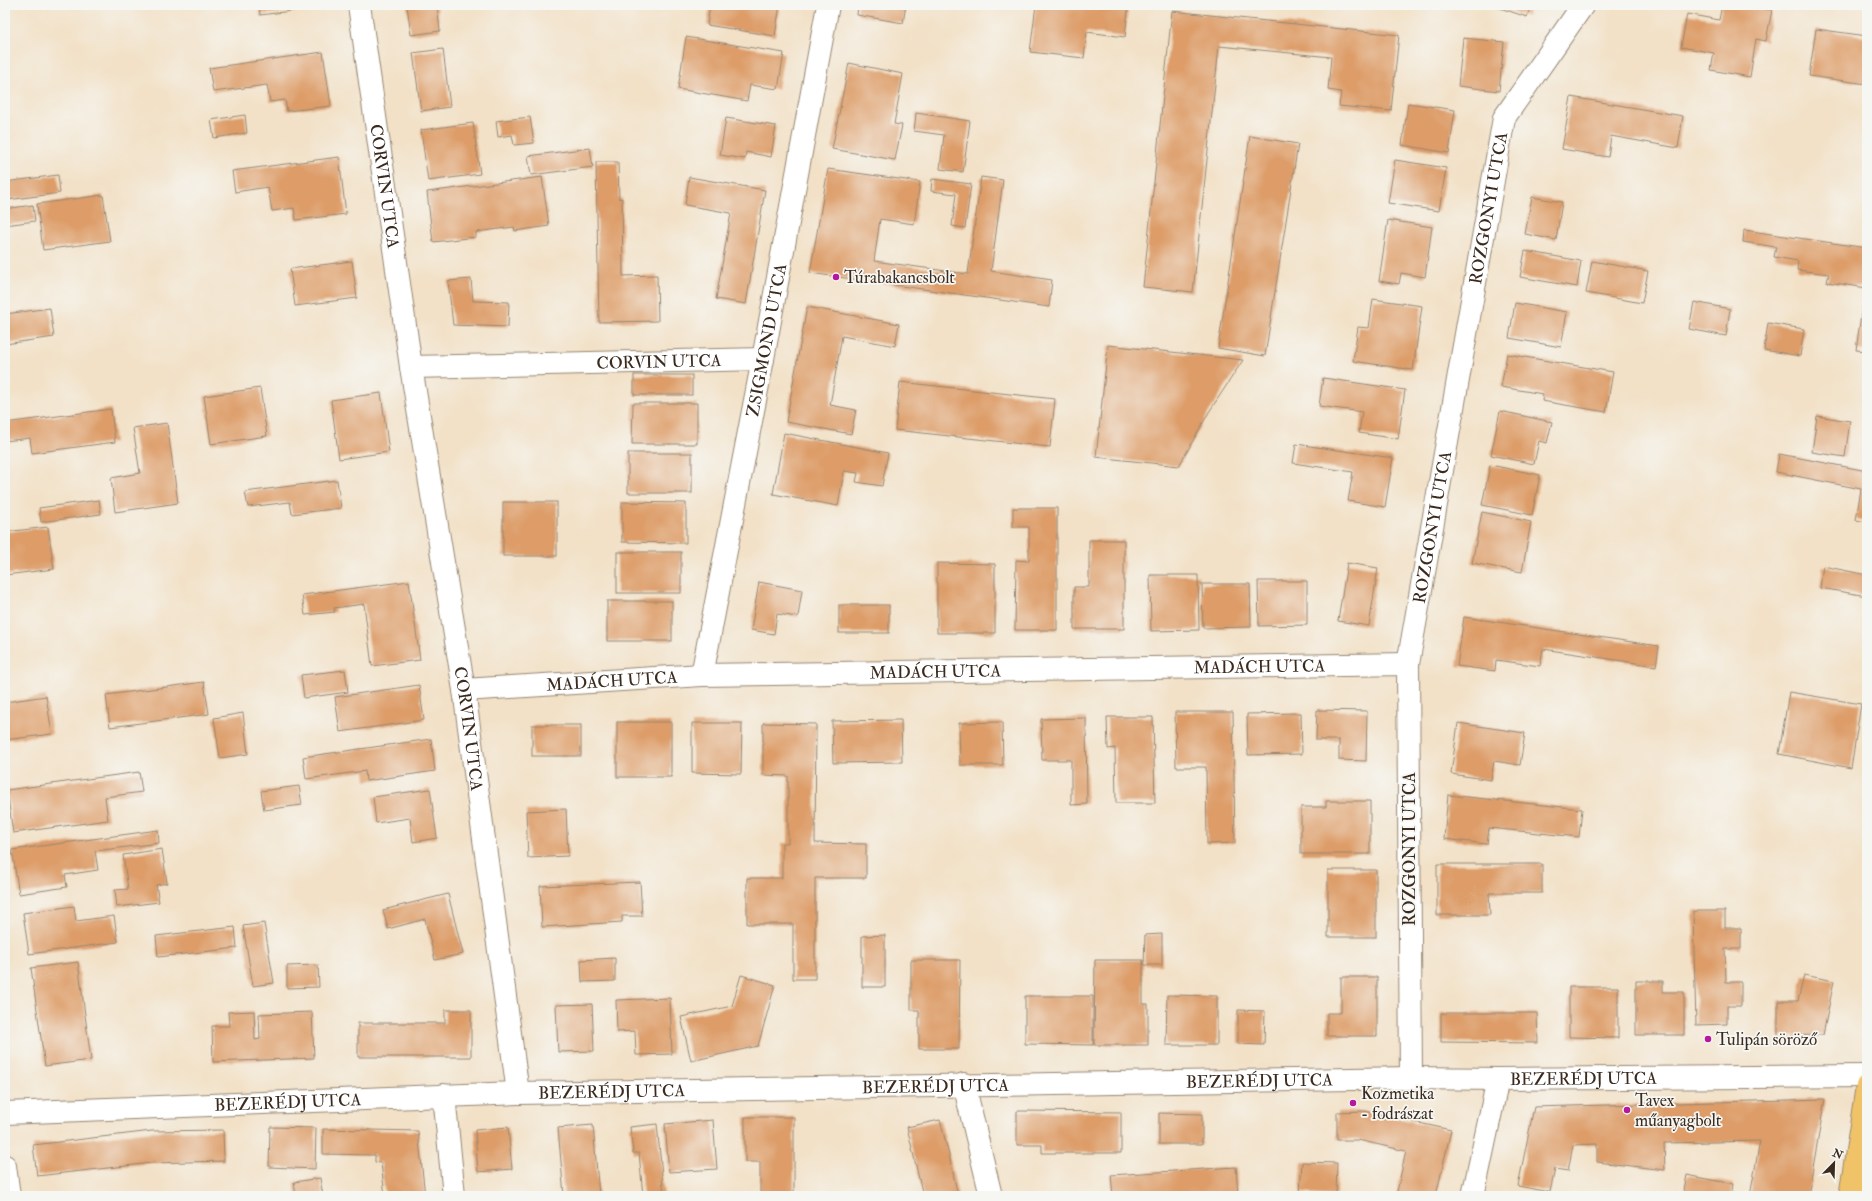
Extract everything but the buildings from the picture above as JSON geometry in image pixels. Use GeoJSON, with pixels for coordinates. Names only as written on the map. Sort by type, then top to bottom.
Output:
{"type":"FeatureCollection","features":[{"type":"Feature","properties":{"kind":"main road"},"geometry":{"type":"LineString","coordinates":[[1850,1196],[1867,1086]]}},
{"type":"Feature","properties":{"kind":"street","name":"CORVIN UTCA"},"geometry":{"type":"LineString","coordinates":[[359,5],[412,367],[464,690],[518,1092]]}},
{"type":"Feature","properties":{"kind":"street","name":"ZSIGMOND UTCA"},"geometry":{"type":"LineString","coordinates":[[702,675],[763,359],[828,5]]}},
{"type":"Feature","properties":{"kind":"street","name":"ROZGONYI UTCA"},"geometry":{"type":"LineString","coordinates":[[1411,1078],[1408,664],[1504,118],[1584,5]]}},
{"type":"Feature","properties":{"kind":"street","name":"CORVIN UTCA"},"geometry":{"type":"LineString","coordinates":[[412,367],[763,359]]}},
{"type":"Feature","properties":{"kind":"street","name":"MADÁCH UTCA"},"geometry":{"type":"LineString","coordinates":[[464,690],[702,675],[1408,664]]}},
{"type":"Feature","properties":{"kind":"street","name":"BEZERÉDJ UTCA"},"geometry":{"type":"LineString","coordinates":[[5,1113],[518,1092],[1411,1078],[1498,1079],[1867,1076]]}},
{"type":"Feature","properties":{"kind":"street"},"geometry":{"type":"LineString","coordinates":[[1473,1196],[1498,1079]]}},
{"type":"Feature","properties":{"kind":"street"},"geometry":{"type":"LineString","coordinates":[[964,1084],[991,1196]]}},
{"type":"Feature","properties":{"kind":"street"},"geometry":{"type":"LineString","coordinates":[[444,1095],[454,1196]]}},
{"type":"Feature","properties":{"kind":"street"},"geometry":{"type":"LineString","coordinates":[[5,1166],[9,1196]]}},
{"type":"Feature","properties":{"kind":"place","name":"Túrabakancsbolt"},"geometry":{"type":"Point","coordinates":[836,277]}},
{"type":"Feature","properties":{"kind":"place","name":"Tulipán söröző"},"geometry":{"type":"Point","coordinates":[1708,1039]}},
{"type":"Feature","properties":{"kind":"place","name":"Kozmetika - fodrászat"},"geometry":{"type":"Point","coordinates":[1353,1103]}},
{"type":"Feature","properties":{"kind":"place","name":"Tavex műanyagbolt"},"geometry":{"type":"Point","coordinates":[1627,1110]}}]}
